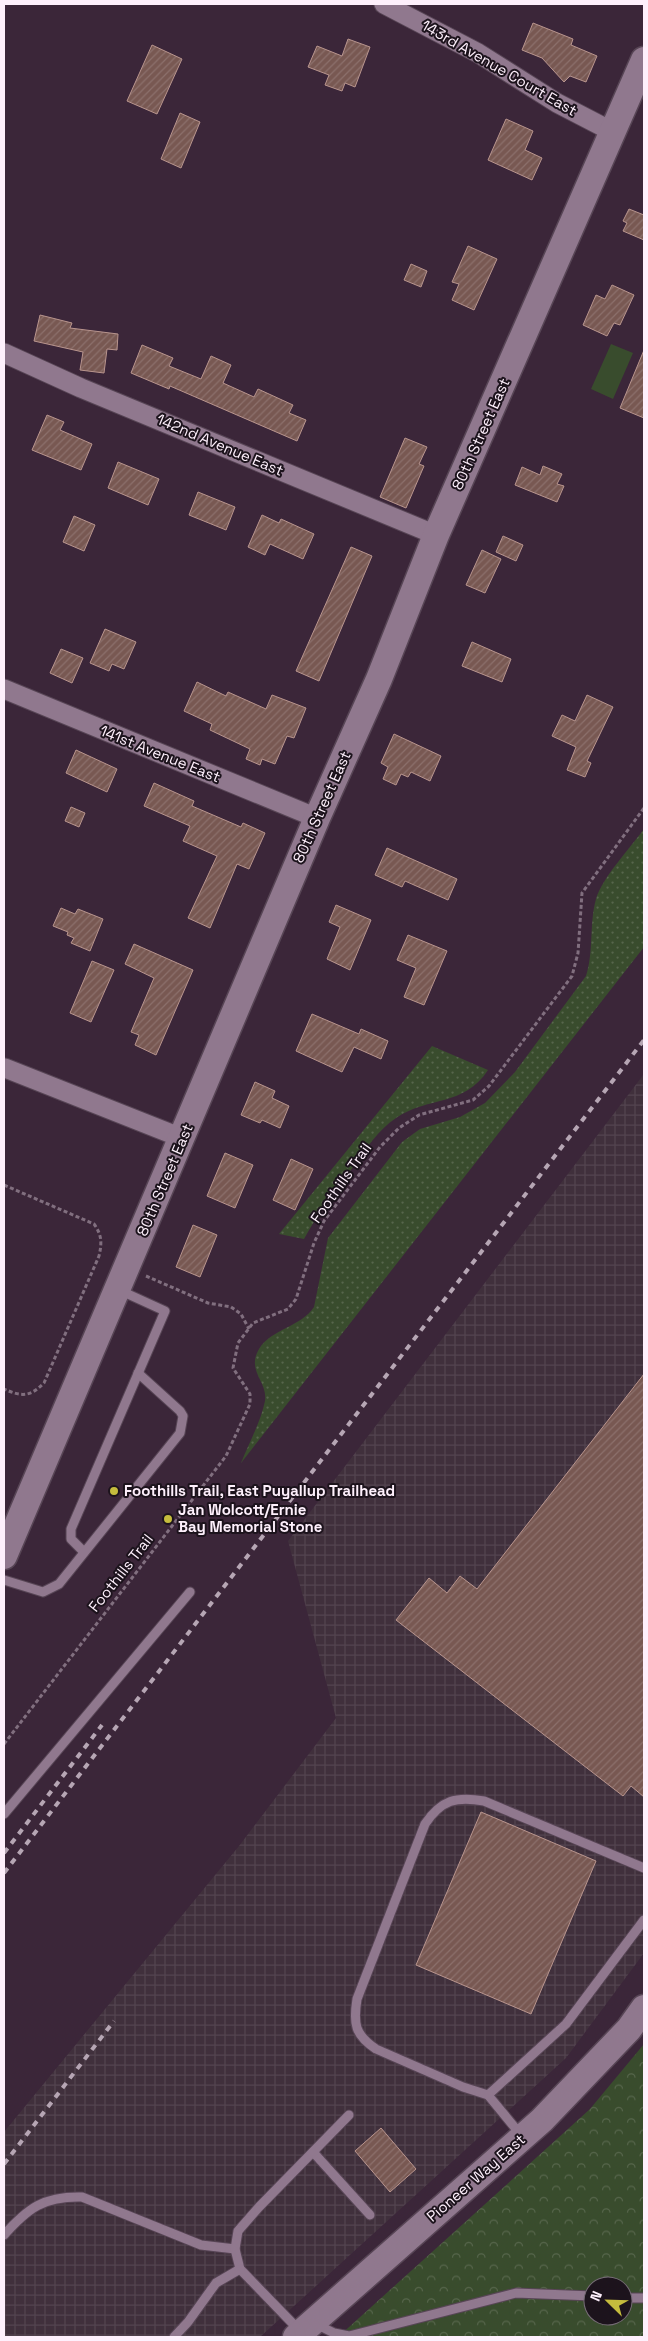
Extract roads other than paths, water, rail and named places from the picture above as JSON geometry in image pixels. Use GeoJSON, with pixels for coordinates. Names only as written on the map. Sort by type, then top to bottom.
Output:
{"type":"FeatureCollection","features":[{"type":"Feature","properties":{"kind":"street","name":"143rd Avenue Court East"},"geometry":{"type":"LineString","coordinates":[[384,4],[478,53],[557,103],[613,132]]}},
{"type":"Feature","properties":{"kind":"street","name":"80th Street East"},"geometry":{"type":"LineString","coordinates":[[4,1556],[317,818],[379,679],[436,535],[644,60]]}},
{"type":"Feature","properties":{"kind":"street","name":"142nd Avenue East"},"geometry":{"type":"LineString","coordinates":[[4,354],[90,392],[436,535]]}},
{"type":"Feature","properties":{"kind":"street","name":"141st Avenue East"},"geometry":{"type":"LineString","coordinates":[[4,690],[317,818]]}},
{"type":"Feature","properties":{"kind":"street"},"geometry":{"type":"LineString","coordinates":[[4,1068],[182,1138]]}},
{"type":"Feature","properties":{"kind":"street","name":"Pioneer Way East"},"geometry":{"type":"LineString","coordinates":[[303,2331],[542,2120],[629,2029],[644,2008]]}},
{"type":"Feature","properties":{"kind":"lane"},"geometry":{"type":"LineString","coordinates":[[84,1552],[70,1539],[71,1529],[165,1311],[118,1290]]}},
{"type":"Feature","properties":{"kind":"lane"},"geometry":{"type":"LineString","coordinates":[[4,1580],[43,1592],[59,1584],[180,1433],[183,1416],[180,1411],[138,1373]]}},
{"type":"Feature","properties":{"kind":"lane"},"geometry":{"type":"LineString","coordinates":[[4,1814],[190,1592]]}},
{"type":"Feature","properties":{"kind":"lane"},"geometry":{"type":"LineString","coordinates":[[523,2137],[488,2095],[463,2087],[376,2049],[364,2041],[357,2030],[354,2015],[357,1999],[425,1824],[435,1809],[454,1800],[467,1798],[484,1801],[644,1868]]}},
{"type":"Feature","properties":{"kind":"lane"},"geometry":{"type":"LineString","coordinates":[[488,2095],[566,2024],[644,1920]]}},
{"type":"Feature","properties":{"kind":"lane"},"geometry":{"type":"LineString","coordinates":[[349,2115],[238,2231],[235,2249],[240,2269],[303,2331],[349,2336],[516,2293],[583,2296]]}},
{"type":"Feature","properties":{"kind":"lane"},"geometry":{"type":"LineString","coordinates":[[313,2152],[370,2215]]}},
{"type":"Feature","properties":{"kind":"lane"},"geometry":{"type":"LineString","coordinates":[[4,2235],[19,2218],[38,2203],[62,2196],[82,2197],[200,2245],[235,2249]]}},
{"type":"Feature","properties":{"kind":"lane"},"geometry":{"type":"LineString","coordinates":[[174,2337],[188,2322],[216,2283],[240,2269]]}},
{"type":"Feature","properties":{"kind":"railway"},"geometry":{"type":"LineString","coordinates":[[4,1873],[644,1040]]}},
{"type":"Feature","properties":{"kind":"railway"},"geometry":{"type":"LineString","coordinates":[[4,1853],[102,1725]]}},
{"type":"Feature","properties":{"kind":"railway"},"geometry":{"type":"LineString","coordinates":[[4,2164],[114,2021]]}},
{"type":"Feature","properties":{"kind":"place","name":"Foothills Trail, East Puyallup Trailhead"},"geometry":{"type":"Point","coordinates":[114,1491]}},
{"type":"Feature","properties":{"kind":"place","name":"Jan Wolcott/Ernie Bay Memorial Stone"},"geometry":{"type":"Point","coordinates":[168,1519]}}]}
